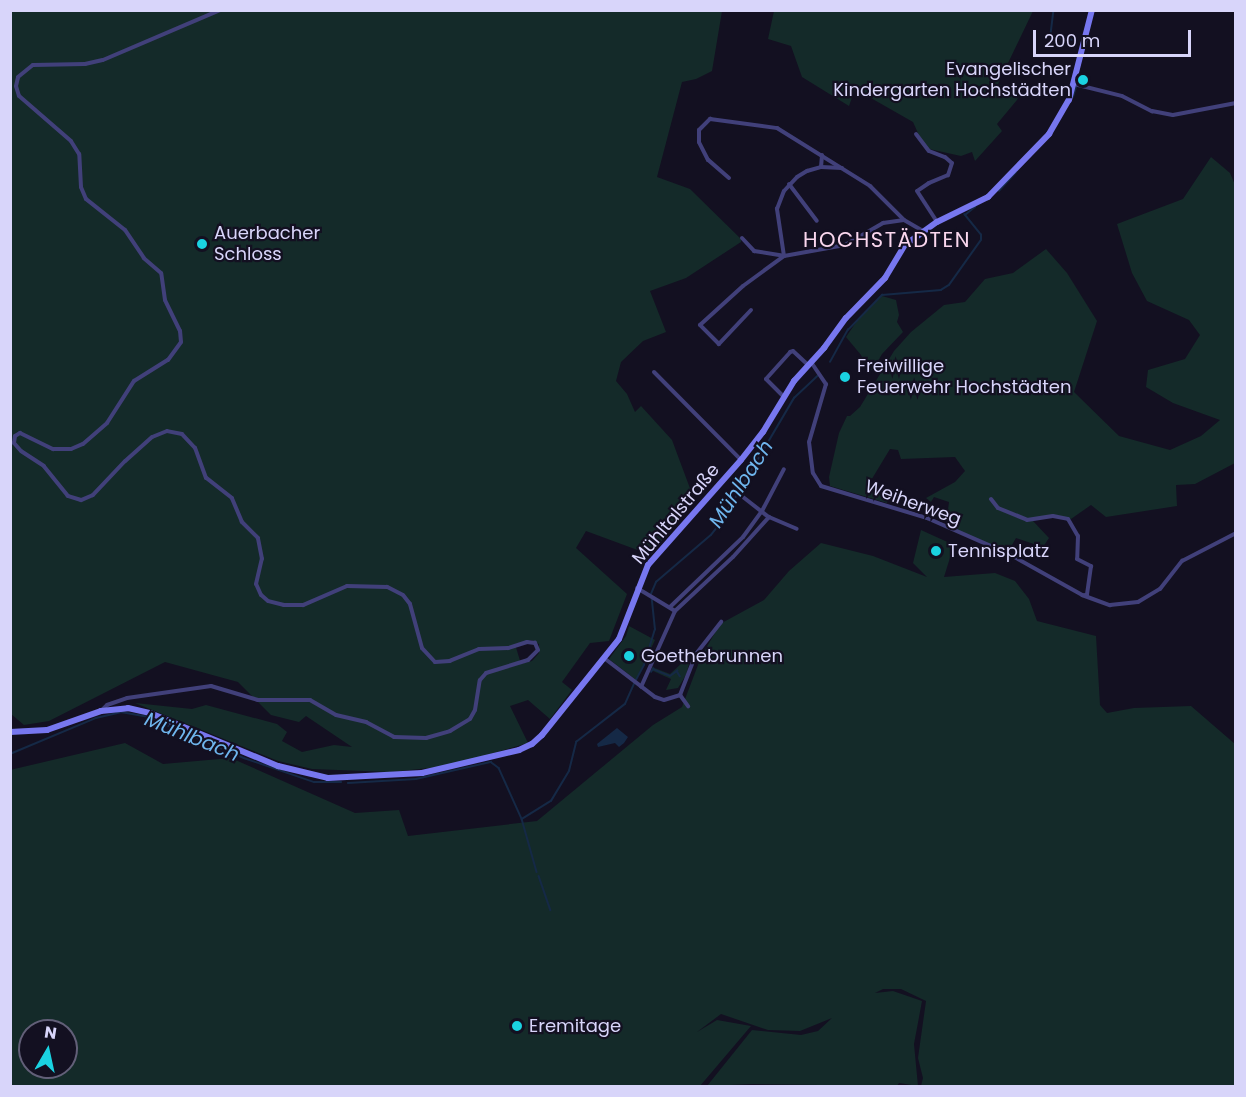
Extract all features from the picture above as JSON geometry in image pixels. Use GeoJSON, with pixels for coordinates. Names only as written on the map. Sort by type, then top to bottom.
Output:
{"type":"FeatureCollection","features":[{"type":"Feature","properties":{"kind":"main road","name":"Mühltalstraße"},"geometry":{"type":"LineString","coordinates":[[10,732],[47,730],[101,711],[121,707],[142,710],[278,766],[328,778],[402,775],[461,765],[519,750],[532,744],[542,735],[622,633],[637,587],[648,565],[741,460],[763,432],[783,396],[846,318],[885,278],[905,244],[937,222],[988,197],[1049,134],[1069,100],[1092,10]]}},
{"type":"Feature","properties":{"kind":"street"},"geometry":{"type":"LineString","coordinates":[[101,711],[106,705],[127,698],[181,692],[200,687],[218,687],[258,700],[310,700],[336,715],[366,722],[394,737],[426,738],[450,731],[470,719],[475,710],[480,680],[486,673],[502,666],[528,660],[538,650],[535,643],[527,642],[508,648],[479,649],[450,661],[435,662],[422,648],[410,604],[398,592],[387,587],[346,586],[303,605],[284,605],[268,601],[261,595],[256,584],[262,559],[260,542],[242,522],[235,501],[210,482],[192,444],[182,434],[167,431],[152,437],[125,460],[93,495],[81,500],[68,496],[40,462],[18,448],[14,439],[20,433],[53,449],[71,449],[84,444],[106,423],[134,381],[175,354],[181,342],[180,331],[165,300],[160,273],[137,248],[125,230],[86,199],[81,187],[80,154],[71,141],[19,96],[16,81],[21,72],[33,65],[85,64],[104,60],[220,10]]}},
{"type":"Feature","properties":{"kind":"street"},"geometry":{"type":"LineString","coordinates":[[1074,84],[1122,96],[1152,111],[1173,115],[1236,103]]}},
{"type":"Feature","properties":{"kind":"street"},"geometry":{"type":"LineString","coordinates":[[729,178],[708,160],[699,142],[699,130],[706,121],[715,119],[767,124],[843,168],[881,196],[904,220],[923,231]]}},
{"type":"Feature","properties":{"kind":"street"},"geometry":{"type":"LineString","coordinates":[[916,134],[929,152],[945,157],[952,163],[948,175],[928,183],[918,191],[937,222]]}},
{"type":"Feature","properties":{"kind":"street"},"geometry":{"type":"LineString","coordinates":[[821,167],[822,155]]}},
{"type":"Feature","properties":{"kind":"street"},"geometry":{"type":"LineString","coordinates":[[784,256],[777,209],[789,184],[807,171],[821,167],[843,168]]}},
{"type":"Feature","properties":{"kind":"street"},"geometry":{"type":"LineString","coordinates":[[789,184],[816,216],[817,221]]}},
{"type":"Feature","properties":{"kind":"street"},"geometry":{"type":"LineString","coordinates":[[742,238],[754,251],[784,256],[845,245],[883,223],[904,220]]}},
{"type":"Feature","properties":{"kind":"street"},"geometry":{"type":"LineString","coordinates":[[751,310],[719,344],[700,325],[743,286],[784,256]]}},
{"type":"Feature","properties":{"kind":"street"},"geometry":{"type":"LineString","coordinates":[[783,396],[766,379],[790,352],[793,351],[809,364]]}},
{"type":"Feature","properties":{"kind":"street","name":"Weiherweg"},"geometry":{"type":"LineString","coordinates":[[809,364],[826,388],[818,403],[809,442],[813,473],[821,486],[927,518],[1009,554],[1082,595],[1110,605],[1138,602],[1160,589],[1182,561],[1236,533]]}},
{"type":"Feature","properties":{"kind":"street"},"geometry":{"type":"LineString","coordinates":[[654,372],[741,460]]}},
{"type":"Feature","properties":{"kind":"street"},"geometry":{"type":"LineString","coordinates":[[670,607],[728,553],[762,511],[784,469]]}},
{"type":"Feature","properties":{"kind":"street"},"geometry":{"type":"LineString","coordinates":[[743,497],[769,516],[797,529]]}},
{"type":"Feature","properties":{"kind":"street"},"geometry":{"type":"LineString","coordinates":[[991,499],[998,508],[1027,520],[1053,516],[1068,519],[1078,536],[1077,559],[1091,566],[1087,595],[1082,595]]}},
{"type":"Feature","properties":{"kind":"street"},"geometry":{"type":"LineString","coordinates":[[642,687],[675,611],[733,558],[769,516]]}},
{"type":"Feature","properties":{"kind":"street"},"geometry":{"type":"LineString","coordinates":[[728,553],[733,558]]}},
{"type":"Feature","properties":{"kind":"street"},"geometry":{"type":"LineString","coordinates":[[637,587],[675,611]]}},
{"type":"Feature","properties":{"kind":"street"},"geometry":{"type":"LineString","coordinates":[[680,695],[696,654],[721,622]]}},
{"type":"Feature","properties":{"kind":"street"},"geometry":{"type":"LineString","coordinates":[[604,658],[637,684],[664,700],[680,695]]}},
{"type":"Feature","properties":{"kind":"street"},"geometry":{"type":"LineString","coordinates":[[680,695],[688,706]]}},
{"type":"Feature","properties":{"kind":"green space"},"geometry":{"type":"Polygon","coordinates":[[[10,11],[722,11],[712,71],[696,79],[682,82],[657,177],[690,189],[741,239],[741,242],[686,278],[650,291],[666,332],[643,341],[621,362],[616,381],[627,394],[635,412],[641,406],[672,440],[691,491],[678,504],[685,511],[651,555],[586,531],[576,548],[627,594],[609,641],[590,643],[562,682],[572,690],[550,719],[528,700],[510,706],[528,743],[449,766],[390,772],[312,769],[278,761],[135,703],[192,709],[206,705],[277,724],[287,732],[282,741],[302,752],[334,745],[352,747],[306,716],[299,722],[271,715],[238,682],[165,662],[49,721],[24,725],[11,714],[10,11]],[[531,640],[515,644],[521,664],[532,661],[539,653],[539,644],[531,640]]]}},
{"type":"Feature","properties":{"kind":"green space"},"geometry":{"type":"Polygon","coordinates":[[[774,11],[1033,11],[998,84],[1021,95],[997,124],[1002,131],[975,161],[972,152],[961,156],[929,149],[922,142],[913,122],[855,89],[849,106],[802,77],[791,46],[768,39],[774,11]]]}},
{"type":"Feature","properties":{"kind":"green space"},"geometry":{"type":"Polygon","coordinates":[[[1211,157],[1230,173],[1236,187],[1235,463],[1195,484],[1176,485],[1177,506],[1106,517],[1091,505],[1071,519],[1057,515],[1033,521],[1049,538],[1043,547],[1016,538],[1008,552],[946,525],[949,502],[934,497],[931,502],[926,498],[955,482],[965,471],[955,457],[901,459],[898,450],[890,449],[867,487],[888,500],[887,503],[830,486],[829,477],[839,433],[847,416],[860,407],[894,351],[911,332],[944,305],[965,302],[985,279],[1013,273],[1046,249],[1067,273],[1097,321],[1074,392],[1119,436],[1170,450],[1201,436],[1220,420],[1173,403],[1146,387],[1148,370],[1185,359],[1200,335],[1189,320],[1147,301],[1132,273],[1117,224],[1183,199],[1211,157]]]}},
{"type":"Feature","properties":{"kind":"green space"},"geometry":{"type":"Polygon","coordinates":[[[882,296],[896,300],[899,315],[897,322],[903,332],[882,354],[873,370],[868,371],[861,355],[846,337],[859,318],[882,296]]]}},
{"type":"Feature","properties":{"kind":"green space"},"geometry":{"type":"Polygon","coordinates":[[[921,530],[954,545],[944,577],[995,573],[1015,581],[1029,599],[1037,621],[1096,636],[1100,705],[1107,713],[1134,708],[1191,706],[1235,744],[1235,1086],[921,1086],[923,1078],[918,1058],[926,1001],[901,989],[883,989],[875,993],[893,991],[922,1001],[914,1044],[918,1086],[899,1083],[897,1086],[752,1084],[707,1086],[752,1030],[801,1035],[818,1031],[832,1018],[800,1031],[768,1030],[721,1014],[697,1032],[717,1020],[751,1026],[700,1086],[11,1086],[10,770],[125,743],[163,764],[231,758],[355,813],[399,810],[408,836],[537,821],[653,725],[682,707],[701,657],[720,624],[764,600],[789,571],[821,543],[873,556],[927,577],[913,563],[921,530]]]}},
{"type":"Feature","properties":{"kind":"green space"},"geometry":{"type":"Polygon","coordinates":[[[629,626],[655,640],[636,680],[609,659],[626,636],[629,626]]]}},
{"type":"Feature","properties":{"kind":"green space"},"geometry":{"type":"Polygon","coordinates":[[[683,662],[689,664],[686,675],[678,688],[666,690],[671,679],[653,671],[652,667],[670,674],[683,662]]]}},
{"type":"Feature","properties":{"kind":"water"},"geometry":{"type":"Polygon","coordinates":[[[617,728],[628,737],[624,743],[619,747],[615,743],[598,747],[597,744],[617,728]]]}},
{"type":"Feature","properties":{"kind":"waterway","name":"Mühlbach"},"geometry":{"type":"LineString","coordinates":[[1054,10],[1051,36],[1074,40]]}},
{"type":"Feature","properties":{"kind":"waterway","name":"Mühlbach"},"geometry":{"type":"LineString","coordinates":[[1073,97],[1076,87]]}},
{"type":"Feature","properties":{"kind":"waterway","name":"Mühlbach"},"geometry":{"type":"LineString","coordinates":[[999,191],[1016,172]]}},
{"type":"Feature","properties":{"kind":"waterway","name":"Mühlbach"},"geometry":{"type":"LineString","coordinates":[[830,362],[848,330],[882,295],[941,290],[949,285],[981,240],[981,235],[965,215],[975,207]]}},
{"type":"Feature","properties":{"kind":"waterway","name":"Mühlbach"},"geometry":{"type":"LineString","coordinates":[[651,594],[656,582],[711,535],[721,522],[794,398],[818,376]]}},
{"type":"Feature","properties":{"kind":"waterway","name":"Mühlbach"},"geometry":{"type":"LineString","coordinates":[[636,680],[644,665],[655,630],[652,599]]}},
{"type":"Feature","properties":{"kind":"waterway"},"geometry":{"type":"LineString","coordinates":[[651,672],[653,669],[670,676],[677,671],[680,676]]}},
{"type":"Feature","properties":{"kind":"waterway","name":"Mühlbach"},"geometry":{"type":"LineString","coordinates":[[348,783],[416,779],[491,762],[499,768],[522,819],[551,801],[569,771],[576,742],[625,704],[634,684]]}},
{"type":"Feature","properties":{"kind":"waterway","name":"Mühlbach"},"geometry":{"type":"LineString","coordinates":[[10,754],[96,718],[121,712],[148,717],[244,758],[314,782],[341,782]]}},
{"type":"Feature","properties":{"kind":"waterway","name":"Mühlbach"},"geometry":{"type":"LineString","coordinates":[[522,819],[537,872]]}},
{"type":"Feature","properties":{"kind":"waterway","name":"Mühlbach"},"geometry":{"type":"LineString","coordinates":[[539,876],[551,910]]}},
{"type":"Feature","properties":{"kind":"place","name":"Evangelischer Kindergarten Hochstädten"},"geometry":{"type":"Point","coordinates":[1083,80]}},
{"type":"Feature","properties":{"kind":"place","name":"Auerbacher Schloss"},"geometry":{"type":"Point","coordinates":[202,244]}},
{"type":"Feature","properties":{"kind":"place","name":"Freiwillige Feuerwehr Hochstädten"},"geometry":{"type":"Point","coordinates":[845,377]}},
{"type":"Feature","properties":{"kind":"place","name":"Tennisplatz"},"geometry":{"type":"Point","coordinates":[936,551]}},
{"type":"Feature","properties":{"kind":"place","name":"Goethebrunnen"},"geometry":{"type":"Point","coordinates":[629,656]}},
{"type":"Feature","properties":{"kind":"place","name":"Eremitage"},"geometry":{"type":"Point","coordinates":[517,1026]}},
{"type":"Feature","properties":{"kind":"district","name":"HOCHSTÄDTEN"},"geometry":{"type":"Point","coordinates":[887,240]}}]}
